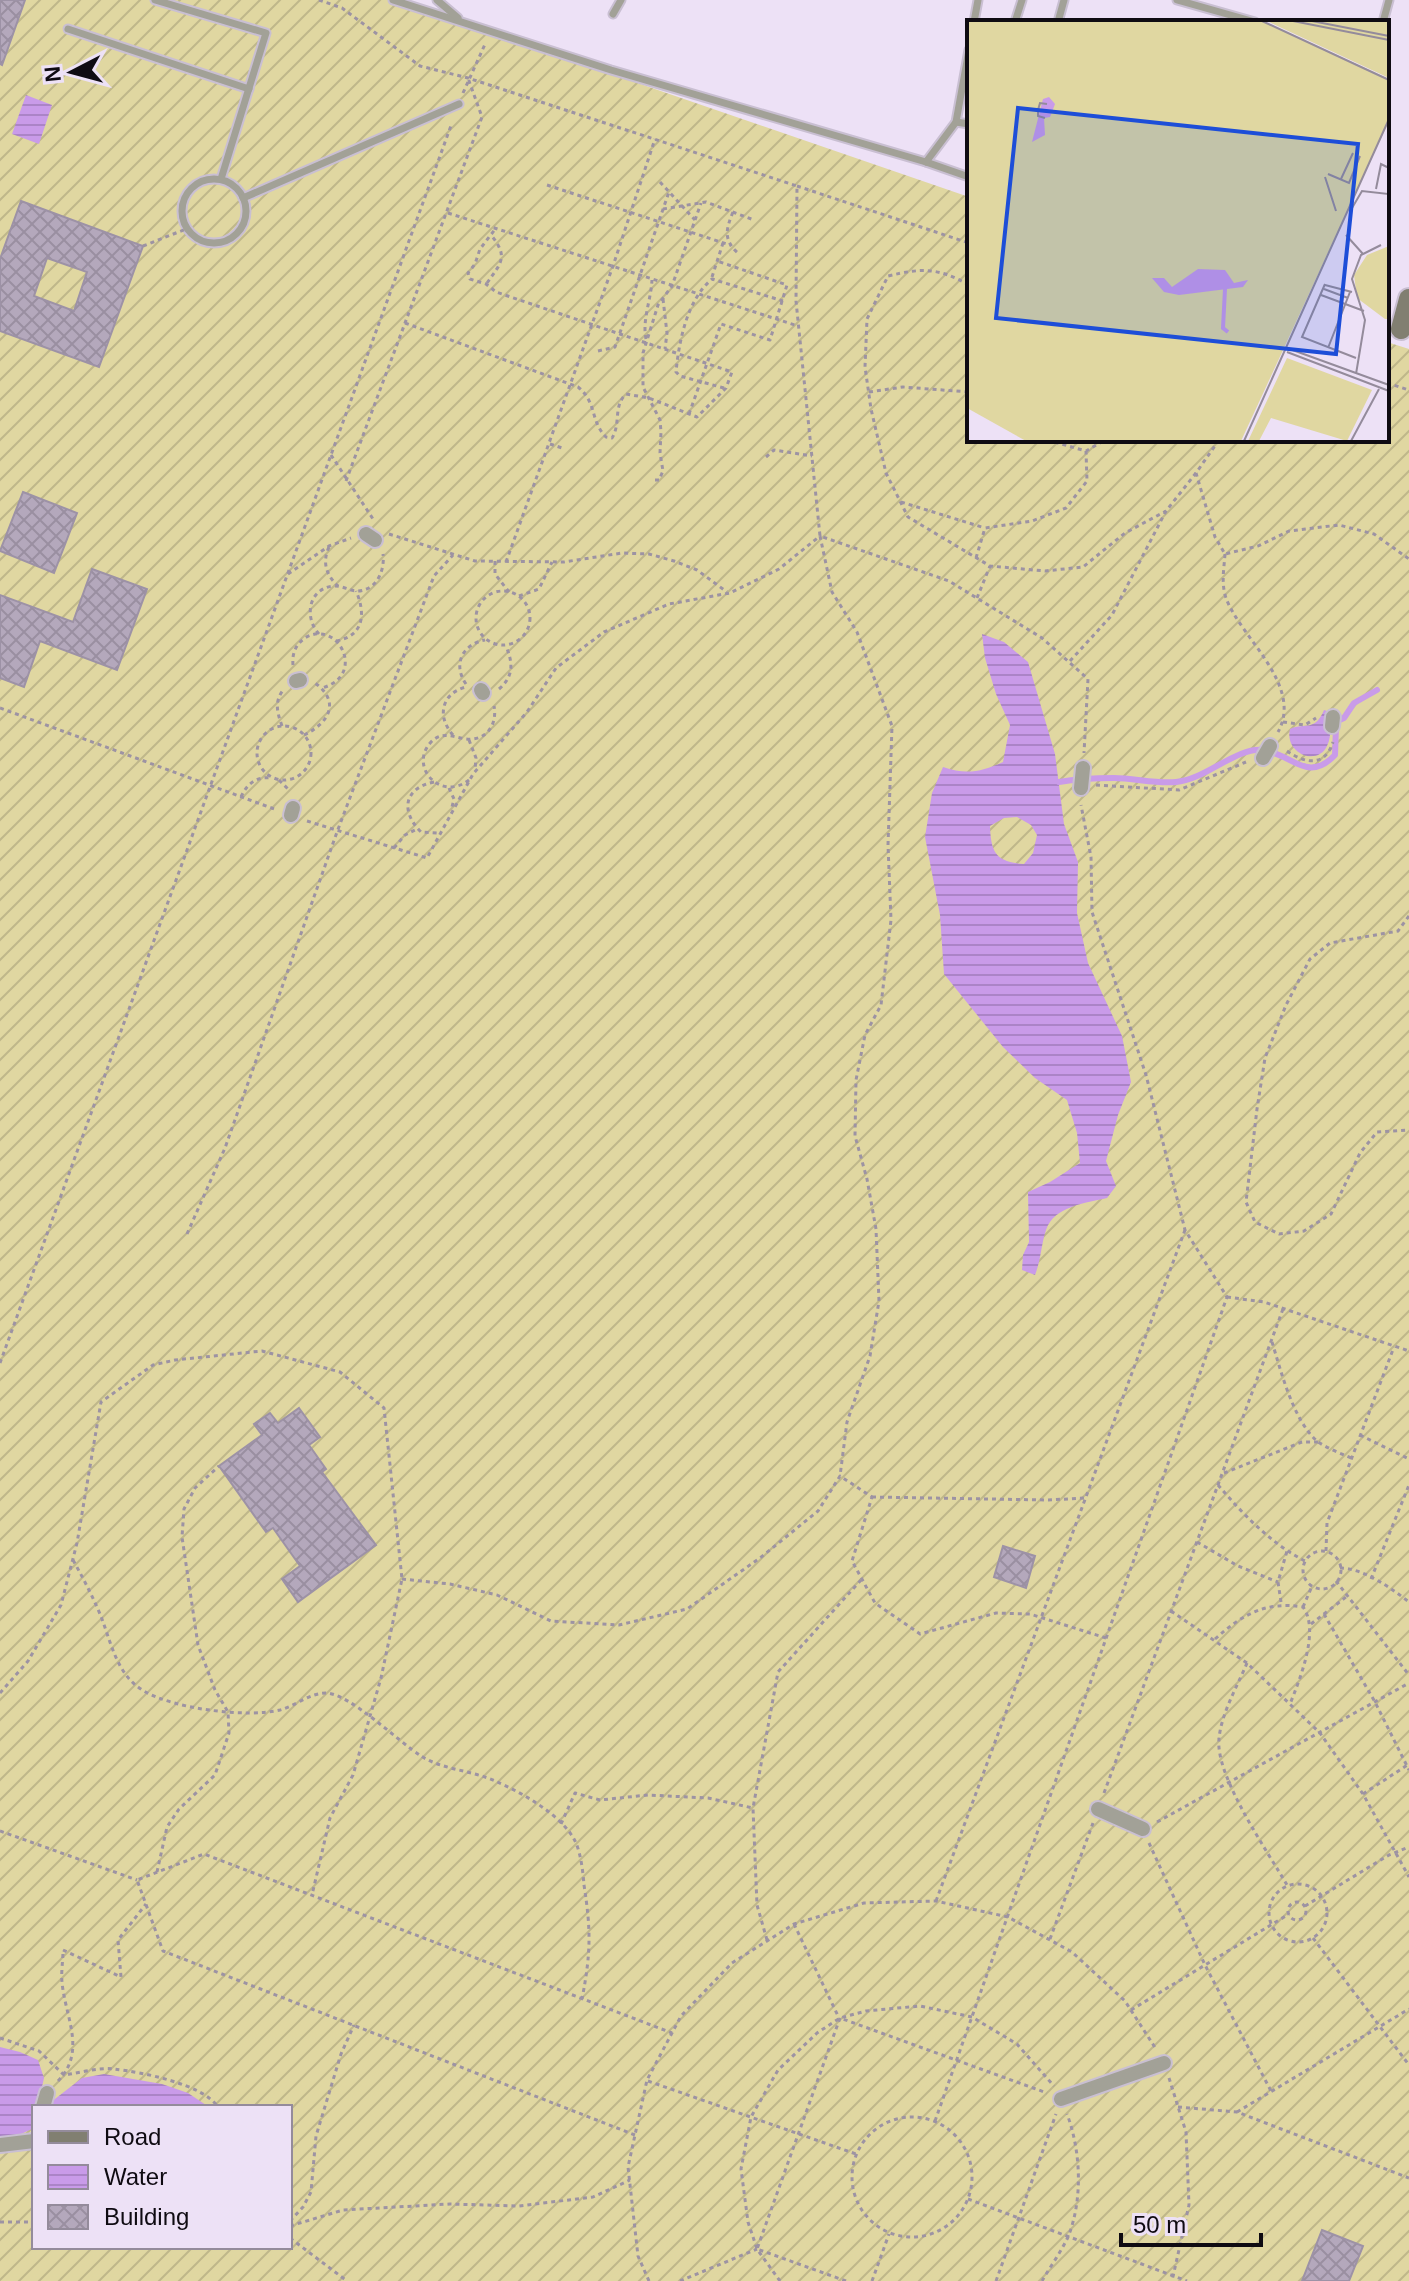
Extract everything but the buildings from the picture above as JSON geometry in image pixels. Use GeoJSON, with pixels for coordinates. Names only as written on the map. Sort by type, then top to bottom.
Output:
{"type":"FeatureCollection","features":[{"type":"Feature","properties":{"kind":"street"},"geometry":{"type":"LineString","coordinates":[[1399,328],[1409,299]]}},
{"type":"Feature","properties":{"kind":"street"},"geometry":{"type":"LineString","coordinates":[[1081,788],[1083,768]]}},
{"type":"Feature","properties":{"kind":"street"},"geometry":{"type":"LineString","coordinates":[[1098,1809],[1143,1829]]}},
{"type":"Feature","properties":{"kind":"street"},"geometry":{"type":"LineString","coordinates":[[1061,2099],[1164,2063]]}},
{"type":"Feature","properties":{"kind":"street"},"geometry":{"type":"LineString","coordinates":[[0,2145],[32,2141]]}},
{"type":"Feature","properties":{"kind":"lane"},"geometry":{"type":"LineString","coordinates":[[155,0],[266,33],[221,179]]}},
{"type":"Feature","properties":{"kind":"lane"},"geometry":{"type":"LineString","coordinates":[[393,0],[611,70],[967,176]]}},
{"type":"Feature","properties":{"kind":"lane"},"geometry":{"type":"LineString","coordinates":[[437,0],[463,22]]}},
{"type":"Feature","properties":{"kind":"lane"},"geometry":{"type":"LineString","coordinates":[[613,14],[621,0]]}},
{"type":"Feature","properties":{"kind":"lane"},"geometry":{"type":"LineString","coordinates":[[974,20],[978,0]]}},
{"type":"Feature","properties":{"kind":"lane"},"geometry":{"type":"LineString","coordinates":[[1016,20],[1022,0]]}},
{"type":"Feature","properties":{"kind":"lane"},"geometry":{"type":"LineString","coordinates":[[1059,20],[1064,0]]}},
{"type":"Feature","properties":{"kind":"lane"},"geometry":{"type":"LineString","coordinates":[[1177,0],[1248,20]]}},
{"type":"Feature","properties":{"kind":"lane"},"geometry":{"type":"LineString","coordinates":[[1384,20],[1389,0]]}},
{"type":"Feature","properties":{"kind":"lane"},"geometry":{"type":"LineString","coordinates":[[68,29],[249,89]]}},
{"type":"Feature","properties":{"kind":"lane"},"geometry":{"type":"LineString","coordinates":[[926,162],[956,122],[967,61]]}},
{"type":"Feature","properties":{"kind":"lane"},"geometry":{"type":"LineString","coordinates":[[243,198],[459,104]]}},
{"type":"Feature","properties":{"kind":"lane"},"geometry":{"type":"LineString","coordinates":[[956,122],[967,124]]}},
{"type":"Feature","properties":{"kind":"lane"},"geometry":{"type":"LineString","coordinates":[[210,179],[221,179],[231,183],[243,198],[245,219],[234,237],[224,242],[203,242],[186,229],[182,208],[191,188],[210,179]]}},
{"type":"Feature","properties":{"kind":"path"},"geometry":{"type":"LineString","coordinates":[[319,0],[342,8],[420,66],[468,78],[967,242]]}},
{"type":"Feature","properties":{"kind":"path"},"geometry":{"type":"LineString","coordinates":[[0,1363],[468,78],[491,31]]}},
{"type":"Feature","properties":{"kind":"path"},"geometry":{"type":"LineString","coordinates":[[346,481],[482,117],[468,78]]}},
{"type":"Feature","properties":{"kind":"path"},"geometry":{"type":"LineString","coordinates":[[506,562],[593,324],[655,139]]}},
{"type":"Feature","properties":{"kind":"path"},"geometry":{"type":"LineString","coordinates":[[660,182],[695,220]]}},
{"type":"Feature","properties":{"kind":"path"},"geometry":{"type":"LineString","coordinates":[[547,185],[730,245]]}},
{"type":"Feature","properties":{"kind":"path"},"geometry":{"type":"LineString","coordinates":[[402,1579],[450,1584],[497,1595],[551,1621],[619,1625],[687,1609],[760,1558],[818,1511],[840,1476],[847,1422],[870,1356],[879,1301],[876,1229],[855,1136],[856,1080],[865,1035],[881,1005],[891,920],[888,845],[892,726],[857,632],[832,592],[820,536],[796,301],[797,186]]}},
{"type":"Feature","properties":{"kind":"path"},"geometry":{"type":"LineString","coordinates":[[598,351],[615,347],[669,192]]}},
{"type":"Feature","properties":{"kind":"path"},"geometry":{"type":"LineString","coordinates":[[663,209],[706,202],[754,220]]}},
{"type":"Feature","properties":{"kind":"path"},"geometry":{"type":"LineString","coordinates":[[655,480],[659,480],[663,471],[660,420],[643,387],[641,374],[658,305],[672,286],[701,203]]}},
{"type":"Feature","properties":{"kind":"path"},"geometry":{"type":"LineString","coordinates":[[447,212],[798,326]]}},
{"type":"Feature","properties":{"kind":"path"},"geometry":{"type":"LineString","coordinates":[[733,212],[726,236],[738,253]]}},
{"type":"Feature","properties":{"kind":"path"},"geometry":{"type":"LineString","coordinates":[[405,323],[578,387],[591,400],[596,426],[606,437],[612,438],[615,433],[622,397],[626,394],[649,398],[697,417],[726,388],[732,372],[496,292],[486,284],[470,279],[468,273],[486,238],[496,228]]}},
{"type":"Feature","properties":{"kind":"path"},"geometry":{"type":"LineString","coordinates":[[143,246],[186,229]]}},
{"type":"Feature","properties":{"kind":"path"},"geometry":{"type":"LineString","coordinates":[[486,284],[501,265],[502,256],[501,248],[491,235]]}},
{"type":"Feature","properties":{"kind":"path"},"geometry":{"type":"LineString","coordinates":[[723,243],[712,279],[698,294],[678,353],[676,372],[726,388]]}},
{"type":"Feature","properties":{"kind":"path"},"geometry":{"type":"LineString","coordinates":[[689,414],[721,324],[770,340],[787,285],[717,261]]}},
{"type":"Feature","properties":{"kind":"path"},"geometry":{"type":"LineString","coordinates":[[967,284],[954,276],[921,269],[888,276],[867,319],[865,367],[869,392],[886,473],[908,517],[990,566],[1045,571],[1083,567],[1125,533],[1166,511]]}},
{"type":"Feature","properties":{"kind":"path"},"geometry":{"type":"LineString","coordinates":[[647,342],[643,325],[651,304],[652,279]]}},
{"type":"Feature","properties":{"kind":"path"},"geometry":{"type":"LineString","coordinates":[[712,279],[783,301]]}},
{"type":"Feature","properties":{"kind":"path"},"geometry":{"type":"LineString","coordinates":[[663,299],[667,333],[665,349]]}},
{"type":"Feature","properties":{"kind":"path"},"geometry":{"type":"LineString","coordinates":[[651,304],[658,305]]}},
{"type":"Feature","properties":{"kind":"path"},"geometry":{"type":"LineString","coordinates":[[1389,384],[1409,390]]}},
{"type":"Feature","properties":{"kind":"path"},"geometry":{"type":"LineString","coordinates":[[869,392],[903,387],[967,392]]}},
{"type":"Feature","properties":{"kind":"path"},"geometry":{"type":"LineString","coordinates":[[1054,442],[1086,451],[1102,442]]}},
{"type":"Feature","properties":{"kind":"path"},"geometry":{"type":"LineString","coordinates":[[1069,662],[1112,615],[1166,511],[1218,442]]}},
{"type":"Feature","properties":{"kind":"path"},"geometry":{"type":"LineString","coordinates":[[549,443],[562,448]]}},
{"type":"Feature","properties":{"kind":"path"},"geometry":{"type":"LineString","coordinates":[[766,457],[774,450],[812,456]]}},
{"type":"Feature","properties":{"kind":"path"},"geometry":{"type":"LineString","coordinates":[[901,502],[985,528],[1032,521],[1066,508],[1087,481],[1086,451]]}},
{"type":"Feature","properties":{"kind":"path"},"geometry":{"type":"LineString","coordinates":[[329,546],[325,563],[331,580],[338,586],[356,591],[366,589],[381,576],[384,557],[331,455]]}},
{"type":"Feature","properties":{"kind":"path"},"geometry":{"type":"LineString","coordinates":[[1196,473],[1215,537],[1225,554],[1222,579],[1226,598],[1267,659],[1282,701],[1283,722],[1268,748],[1245,762],[1179,790],[1109,786],[1081,788],[1080,802],[1091,857],[1092,912],[1146,1075],[1185,1230],[1227,1297]]}},
{"type":"Feature","properties":{"kind":"path"},"geometry":{"type":"LineString","coordinates":[[1225,554],[1258,546],[1289,531],[1339,525],[1374,534],[1409,559]]}},
{"type":"Feature","properties":{"kind":"path"},"geometry":{"type":"LineString","coordinates":[[976,558],[985,528]]}},
{"type":"Feature","properties":{"kind":"path"},"geometry":{"type":"LineString","coordinates":[[287,575],[329,546],[372,532],[386,533],[475,561],[552,562],[595,559],[622,553],[649,554],[697,570],[730,593]]}},
{"type":"Feature","properties":{"kind":"path"},"geometry":{"type":"LineString","coordinates":[[505,645],[510,657],[510,674],[500,688],[482,691],[493,702],[495,720],[485,734],[469,740],[453,735],[437,738],[426,751],[425,768],[434,782],[449,788],[463,785],[527,712],[556,668],[604,632],[669,604],[730,593],[779,569],[820,536]]}},
{"type":"Feature","properties":{"kind":"path"},"geometry":{"type":"LineString","coordinates":[[820,536],[949,581],[1042,638],[1088,679],[1083,768]]}},
{"type":"Feature","properties":{"kind":"path"},"geometry":{"type":"LineString","coordinates":[[187,1234],[225,1148],[337,832],[434,576],[453,555]]}},
{"type":"Feature","properties":{"kind":"path"},"geometry":{"type":"LineString","coordinates":[[453,735],[443,721],[444,703],[456,690],[469,687],[460,672],[462,655],[474,642],[514,643],[527,630],[529,612],[519,596],[510,592],[495,574],[495,561]]}},
{"type":"Feature","properties":{"kind":"path"},"geometry":{"type":"LineString","coordinates":[[519,596],[539,589],[552,562]]}},
{"type":"Feature","properties":{"kind":"path"},"geometry":{"type":"LineString","coordinates":[[977,598],[990,566]]}},
{"type":"Feature","properties":{"kind":"path"},"geometry":{"type":"LineString","coordinates":[[319,634],[310,619],[312,601],[324,589],[338,586]]}},
{"type":"Feature","properties":{"kind":"path"},"geometry":{"type":"LineString","coordinates":[[336,641],[353,635],[363,620],[364,611],[356,591]]}},
{"type":"Feature","properties":{"kind":"path"},"geometry":{"type":"LineString","coordinates":[[487,640],[477,625],[478,606],[492,594],[510,592]]}},
{"type":"Feature","properties":{"kind":"path"},"geometry":{"type":"LineString","coordinates":[[282,726],[278,699],[282,691],[298,681],[292,664],[296,647],[310,635],[328,635],[345,655],[343,673],[331,685],[322,688],[329,705],[324,722],[304,735]]}},
{"type":"Feature","properties":{"kind":"path"},"geometry":{"type":"LineString","coordinates":[[0,708],[210,786],[292,812],[337,832],[427,858],[473,774],[476,758],[469,740]]}},
{"type":"Feature","properties":{"kind":"path"},"geometry":{"type":"LineString","coordinates":[[1268,748],[1317,762],[1326,758],[1333,743],[1333,721],[1329,708],[1324,708],[1305,725],[1283,722]]}},
{"type":"Feature","properties":{"kind":"path"},"geometry":{"type":"LineString","coordinates":[[241,797],[250,783],[266,777],[275,778],[293,778],[307,768],[311,751],[304,735],[290,726],[266,733],[258,749],[261,766],[275,778],[282,781],[292,793],[292,812]]}},
{"type":"Feature","properties":{"kind":"path"},"geometry":{"type":"LineString","coordinates":[[434,782],[413,791],[407,804],[408,815],[417,829],[428,834],[440,832]]}},
{"type":"Feature","properties":{"kind":"path"},"geometry":{"type":"LineString","coordinates":[[449,788],[454,799],[451,811]]}},
{"type":"Feature","properties":{"kind":"path"},"geometry":{"type":"LineString","coordinates":[[394,848],[405,835],[417,829]]}},
{"type":"Feature","properties":{"kind":"path"},"geometry":{"type":"LineString","coordinates":[[1409,916],[1398,931],[1330,943],[1310,959],[1292,993],[1265,1058],[1246,1202],[1255,1222],[1279,1234],[1304,1231],[1331,1214],[1360,1153],[1377,1132],[1409,1130]]}},
{"type":"Feature","properties":{"kind":"path"},"geometry":{"type":"LineString","coordinates":[[936,1901],[1185,1230]]}},
{"type":"Feature","properties":{"kind":"path"},"geometry":{"type":"LineString","coordinates":[[1227,1297],[1264,1302],[1409,1351]]}},
{"type":"Feature","properties":{"kind":"path"},"geometry":{"type":"LineString","coordinates":[[935,2121],[1227,1297]]}},
{"type":"Feature","properties":{"kind":"path"},"geometry":{"type":"LineString","coordinates":[[1050,1940],[1283,1309]]}},
{"type":"Feature","properties":{"kind":"path"},"geometry":{"type":"LineString","coordinates":[[1271,1340],[1289,1394],[1310,1433],[1318,1442],[1351,1458]]}},
{"type":"Feature","properties":{"kind":"path"},"geometry":{"type":"LineString","coordinates":[[1326,1551],[1327,1523],[1394,1347]]}},
{"type":"Feature","properties":{"kind":"path"},"geometry":{"type":"LineString","coordinates":[[0,1693],[28,1661],[61,1605],[73,1560],[101,1402],[153,1365],[175,1360],[262,1351],[340,1372],[384,1408],[402,1579],[370,1717],[353,1775],[330,1818],[312,1895]]}},
{"type":"Feature","properties":{"kind":"path"},"geometry":{"type":"LineString","coordinates":[[1360,1435],[1409,1459]]}},
{"type":"Feature","properties":{"kind":"path"},"geometry":{"type":"LineString","coordinates":[[1222,1474],[1302,1442],[1318,1442]]}},
{"type":"Feature","properties":{"kind":"path"},"geometry":{"type":"LineString","coordinates":[[157,1872],[167,1827],[179,1809],[215,1775],[229,1733],[228,1712],[215,1690],[198,1645],[182,1537],[184,1509],[195,1488],[219,1466]]}},
{"type":"Feature","properties":{"kind":"path"},"geometry":{"type":"LineString","coordinates":[[840,1476],[872,1497],[1086,1498]]}},
{"type":"Feature","properties":{"kind":"path"},"geometry":{"type":"LineString","coordinates":[[1218,1485],[1259,1529],[1305,1561]]}},
{"type":"Feature","properties":{"kind":"path"},"geometry":{"type":"LineString","coordinates":[[1371,1579],[1409,1485]]}},
{"type":"Feature","properties":{"kind":"path"},"geometry":{"type":"LineString","coordinates":[[872,1497],[852,1561],[875,1603],[920,1634],[996,1613],[1030,1614],[1106,1638]]}},
{"type":"Feature","properties":{"kind":"path"},"geometry":{"type":"LineString","coordinates":[[1197,1542],[1238,1566],[1278,1582]]}},
{"type":"Feature","properties":{"kind":"path"},"geometry":{"type":"LineString","coordinates":[[1281,1603],[1278,1582],[1287,1551]]}},
{"type":"Feature","properties":{"kind":"path"},"geometry":{"type":"LineString","coordinates":[[1326,1551],[1335,1556],[1340,1568],[1336,1581],[1323,1589],[1312,1586],[1304,1577],[1305,1561],[1311,1554],[1326,1551]]}},
{"type":"Feature","properties":{"kind":"path"},"geometry":{"type":"LineString","coordinates":[[73,1560],[89,1587],[111,1649],[122,1670],[143,1691],[189,1706],[228,1712],[273,1711],[327,1693],[346,1700],[432,1763],[489,1778],[540,1805],[575,1842],[591,1927],[582,1999]]}},
{"type":"Feature","properties":{"kind":"path"},"geometry":{"type":"LineString","coordinates":[[1340,1568],[1353,1570],[1395,1590],[1409,1602]]}},
{"type":"Feature","properties":{"kind":"path"},"geometry":{"type":"LineString","coordinates":[[767,1940],[757,1905],[753,1808],[778,1672],[862,1578]]}},
{"type":"Feature","properties":{"kind":"path"},"geometry":{"type":"LineString","coordinates":[[1336,1581],[1409,1675]]}},
{"type":"Feature","properties":{"kind":"path"},"geometry":{"type":"LineString","coordinates":[[1303,1607],[1312,1586]]}},
{"type":"Feature","properties":{"kind":"path"},"geometry":{"type":"LineString","coordinates":[[1310,1625],[1346,1597]]}},
{"type":"Feature","properties":{"kind":"path"},"geometry":{"type":"LineString","coordinates":[[1215,1639],[1228,1627],[1258,1609],[1281,1603],[1303,1607],[1310,1625],[1304,1664],[1289,1704]]}},
{"type":"Feature","properties":{"kind":"path"},"geometry":{"type":"LineString","coordinates":[[1171,1611],[1247,1663],[1320,1733],[1363,1794],[1409,1877]]}},
{"type":"Feature","properties":{"kind":"path"},"geometry":{"type":"LineString","coordinates":[[1324,1614],[1408,1766],[1363,1794]]}},
{"type":"Feature","properties":{"kind":"path"},"geometry":{"type":"LineString","coordinates":[[1247,1663],[1219,1738],[1219,1750],[1229,1783],[1287,1885]]}},
{"type":"Feature","properties":{"kind":"path"},"geometry":{"type":"LineString","coordinates":[[1271,2091],[1205,1965],[1143,1829],[1409,1683]]}},
{"type":"Feature","properties":{"kind":"path"},"geometry":{"type":"LineString","coordinates":[[561,1824],[575,1793],[600,1800],[648,1795],[708,1798],[753,1808]]}},
{"type":"Feature","properties":{"kind":"path"},"geometry":{"type":"LineString","coordinates":[[0,1831],[137,1880],[204,1854],[672,2033]]}},
{"type":"Feature","properties":{"kind":"path"},"geometry":{"type":"LineString","coordinates":[[1305,1906],[1409,1847]]}},
{"type":"Feature","properties":{"kind":"path"},"geometry":{"type":"LineString","coordinates":[[137,1880],[163,1951],[635,2135]]}},
{"type":"Feature","properties":{"kind":"path"},"geometry":{"type":"LineString","coordinates":[[1306,1884],[1322,1895],[1328,1914],[1321,1932],[1313,1938],[1304,1942],[1286,1940],[1271,1925],[1269,1907],[1272,1898],[1287,1885],[1306,1884]]}},
{"type":"Feature","properties":{"kind":"path"},"geometry":{"type":"LineString","coordinates":[[649,2281],[638,2256],[628,2167],[647,2080],[681,2016],[732,1963],[794,1924],[864,1903],[936,1901],[1008,1917],[1072,1952],[1125,2001],[1164,2063],[1186,2132],[1189,2205],[1173,2279]]}},
{"type":"Feature","properties":{"kind":"path"},"geometry":{"type":"LineString","coordinates":[[1131,2011],[1289,1914],[1292,1904],[1300,1902],[1305,1906],[1306,1915],[1301,1919],[1296,1920],[1289,1914]]}},
{"type":"Feature","properties":{"kind":"path"},"geometry":{"type":"LineString","coordinates":[[45,2100],[64,2075],[73,2052],[73,2028],[62,1983],[63,1950],[121,1977],[118,1940],[146,1904]]}},
{"type":"Feature","properties":{"kind":"path"},"geometry":{"type":"LineString","coordinates":[[794,1924],[840,2018],[1061,2099]]}},
{"type":"Feature","properties":{"kind":"path"},"geometry":{"type":"LineString","coordinates":[[1313,1938],[1409,2065]]}},
{"type":"Feature","properties":{"kind":"path"},"geometry":{"type":"LineString","coordinates":[[780,2281],[757,2249],[748,2222],[741,2169],[751,2117],[778,2070],[817,2033],[840,2018],[866,2011],[920,2006],[972,2017],[1017,2044],[1061,2099],[1074,2132],[1079,2185],[1068,2236],[1042,2281]]}},
{"type":"Feature","properties":{"kind":"path"},"geometry":{"type":"LineString","coordinates":[[1237,2112],[1409,2009]]}},
{"type":"Feature","properties":{"kind":"path"},"geometry":{"type":"LineString","coordinates":[[757,2249],[840,2018]]}},
{"type":"Feature","properties":{"kind":"path"},"geometry":{"type":"LineString","coordinates":[[292,2221],[311,2192],[316,2136],[341,2054],[354,2025]]}},
{"type":"Feature","properties":{"kind":"path"},"geometry":{"type":"LineString","coordinates":[[0,2038],[39,2051],[64,2075]]}},
{"type":"Feature","properties":{"kind":"path"},"geometry":{"type":"LineString","coordinates":[[64,2075],[111,2068],[190,2088],[217,2105]]}},
{"type":"Feature","properties":{"kind":"path"},"geometry":{"type":"LineString","coordinates":[[647,2080],[856,2154]]}},
{"type":"Feature","properties":{"kind":"path"},"geometry":{"type":"LineString","coordinates":[[996,2281],[1061,2099]]}},
{"type":"Feature","properties":{"kind":"path"},"geometry":{"type":"LineString","coordinates":[[1178,2107],[1237,2112],[1409,2178]]}},
{"type":"Feature","properties":{"kind":"path"},"geometry":{"type":"LineString","coordinates":[[917,2117],[935,2121],[951,2131],[963,2145],[971,2162],[972,2181],[968,2199],[959,2216],[936,2232],[908,2238],[889,2234],[873,2224],[860,2209],[853,2192],[852,2172],[856,2154],[866,2137],[889,2122],[917,2117]]}},
{"type":"Feature","properties":{"kind":"path"},"geometry":{"type":"LineString","coordinates":[[292,2223],[343,2210],[450,2204],[519,2206],[593,2197],[630,2180]]}},
{"type":"Feature","properties":{"kind":"path"},"geometry":{"type":"LineString","coordinates":[[968,2199],[1173,2279],[1187,2281]]}},
{"type":"Feature","properties":{"kind":"path"},"geometry":{"type":"LineString","coordinates":[[0,2222],[32,2222]]}},
{"type":"Feature","properties":{"kind":"path"},"geometry":{"type":"LineString","coordinates":[[872,2281],[889,2234]]}},
{"type":"Feature","properties":{"kind":"path"},"geometry":{"type":"LineString","coordinates":[[292,2240],[347,2281]]}},
{"type":"Feature","properties":{"kind":"path"},"geometry":{"type":"LineString","coordinates":[[680,2281],[757,2249],[846,2281]]}},
{"type":"Feature","properties":{"kind":"shaded area"},"geometry":{"type":"Polygon","coordinates":[[[0,0],[396,0],[967,196],[967,442],[1389,442],[1389,343],[1409,349],[1409,2281],[0,2281],[0,0]]]}},
{"type":"Feature","properties":{"kind":"water"},"geometry":{"type":"Polygon","coordinates":[[[26,95],[52,105],[39,144],[12,134],[26,95]]]}},
{"type":"Feature","properties":{"kind":"water"},"geometry":{"type":"Polygon","coordinates":[[[982,634],[1004,642],[1028,662],[1055,754],[1064,824],[1078,862],[1077,913],[1088,963],[1122,1036],[1131,1082],[1118,1115],[1106,1161],[1116,1186],[1107,1198],[1072,1207],[1050,1222],[1035,1275],[1022,1270],[1023,1255],[1029,1242],[1028,1192],[1080,1163],[1077,1133],[1067,1100],[1035,1078],[1003,1047],[944,974],[940,915],[925,837],[932,793],[943,767],[973,771],[1003,762],[1010,725],[985,658],[982,634]],[[1017,817],[1004,818],[990,826],[997,854],[1007,861],[1024,864],[1033,853],[1037,835],[1031,825],[1017,817]]]}},
{"type":"Feature","properties":{"kind":"water"},"geometry":{"type":"Polygon","coordinates":[[[1324,710],[1330,712],[1327,746],[1316,756],[1302,754],[1292,745],[1290,729],[1314,724],[1324,710]]]}},
{"type":"Feature","properties":{"kind":"water"},"geometry":{"type":"Polygon","coordinates":[[[0,2047],[38,2060],[44,2078],[40,2096],[51,2102],[82,2078],[104,2074],[162,2084],[188,2093],[206,2105],[32,2105],[32,2129],[0,2138],[0,2047]]]}},
{"type":"Feature","properties":{"kind":"waterway"},"geometry":{"type":"LineString","coordinates":[[1333,723],[1344,718],[1354,703],[1377,690]]}},
{"type":"Feature","properties":{"kind":"waterway"},"geometry":{"type":"LineString","coordinates":[[1059,782],[1114,778],[1176,782],[1198,776],[1253,750],[1263,750],[1300,765],[1316,767],[1335,755],[1336,726]]}}]}
